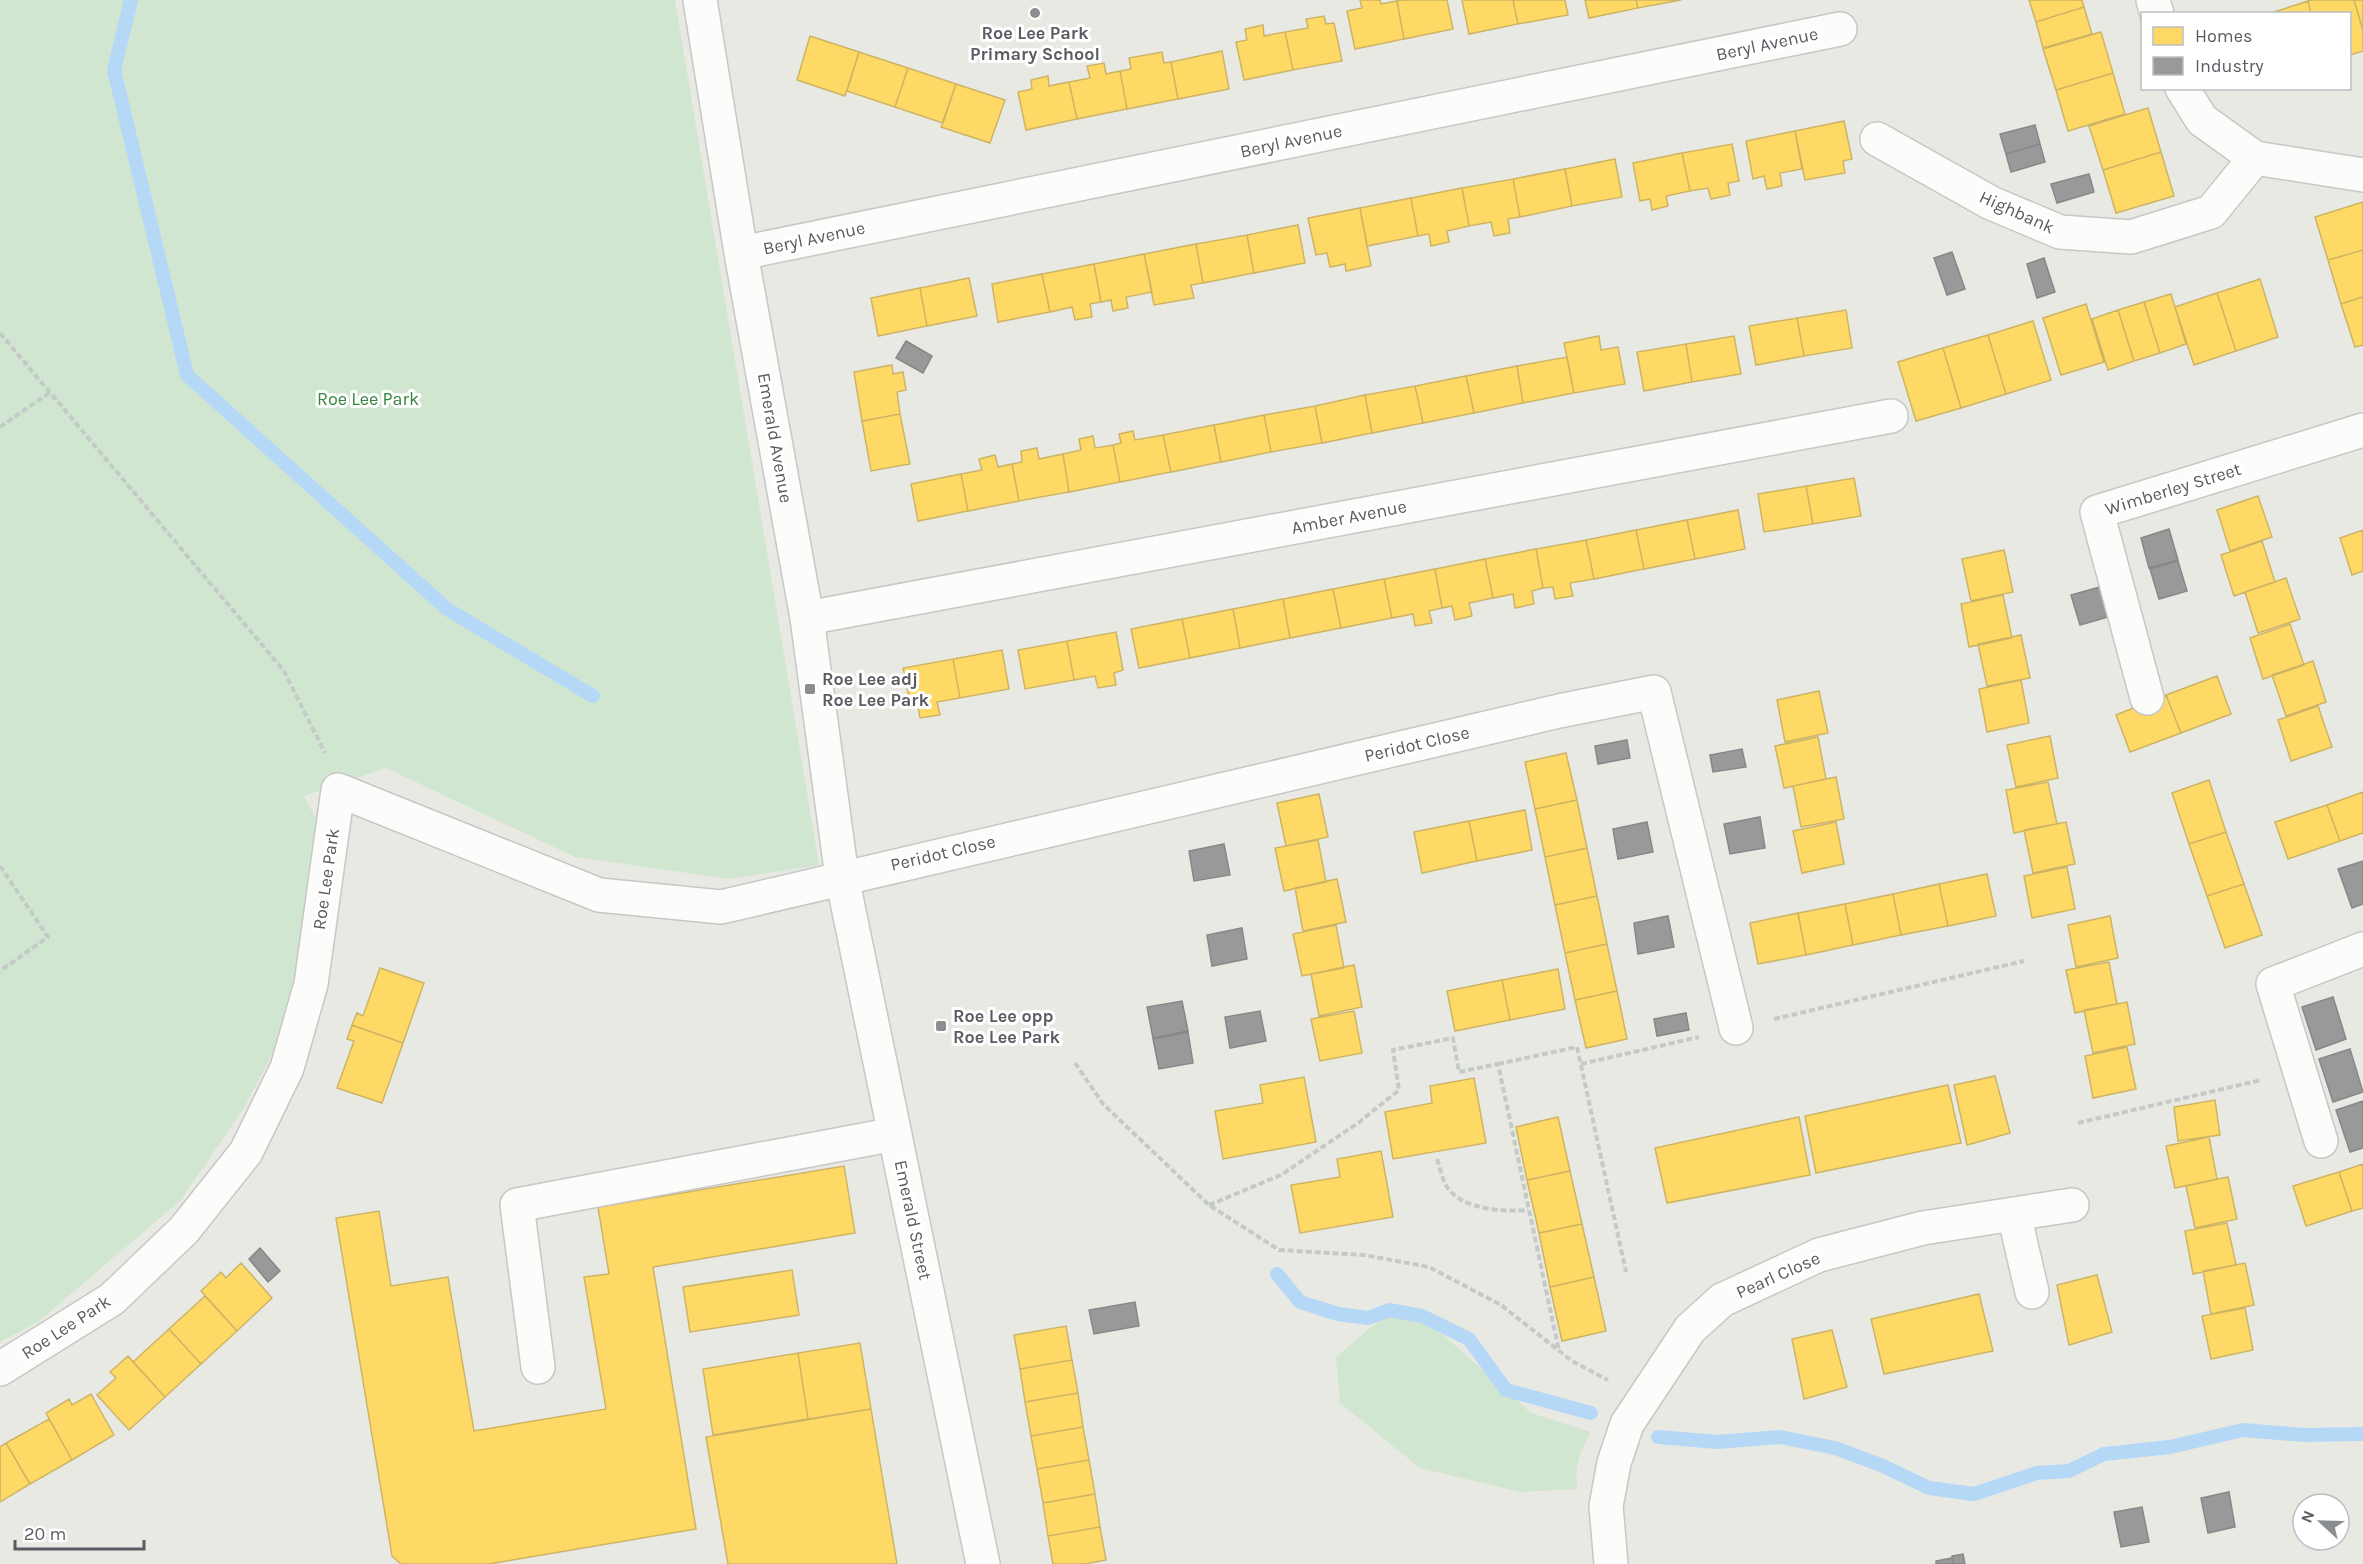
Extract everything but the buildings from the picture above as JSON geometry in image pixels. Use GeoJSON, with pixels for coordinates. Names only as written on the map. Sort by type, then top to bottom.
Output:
{"type":"FeatureCollection","features":[{"type":"Feature","properties":{"kind":"street","name":"Emerald Avenue"},"geometry":{"type":"LineString","coordinates":[[700,0],[741,253],[807,618],[842,877]]}},
{"type":"Feature","properties":{"kind":"street","name":"Beryl Avenue"},"geometry":{"type":"LineString","coordinates":[[741,253],[1840,29]]}},
{"type":"Feature","properties":{"kind":"street"},"geometry":{"type":"LineString","coordinates":[[2183,90],[2202,120],[2225,140],[2255,158],[2363,175]]}},
{"type":"Feature","properties":{"kind":"street","name":"Highbank"},"geometry":{"type":"LineString","coordinates":[[1877,139],[1991,203],[2060,232],[2131,237],[2211,212],[2255,158]]}},
{"type":"Feature","properties":{"kind":"street","name":"Amber Avenue"},"geometry":{"type":"LineString","coordinates":[[807,618],[1892,416]]}},
{"type":"Feature","properties":{"kind":"street","name":"Wimberley Street"},"geometry":{"type":"LineString","coordinates":[[2147,698],[2097,512],[2363,430]]}},
{"type":"Feature","properties":{"kind":"street","name":"Peridot Close"},"geometry":{"type":"LineString","coordinates":[[842,877],[1654,692],[1736,1028]]}},
{"type":"Feature","properties":{"kind":"street"},"geometry":{"type":"LineString","coordinates":[[338,790],[599,895],[721,907],[842,877]]}},
{"type":"Feature","properties":{"kind":"street","name":"Roe Lee Park"},"geometry":{"type":"LineString","coordinates":[[0,1369],[112,1299],[184,1230],[246,1152],[287,1068],[311,984],[338,790]]}},
{"type":"Feature","properties":{"kind":"street","name":"Emerald Street"},"geometry":{"type":"LineString","coordinates":[[842,877],[983,1564]]}},
{"type":"Feature","properties":{"kind":"street"},"geometry":{"type":"LineString","coordinates":[[2321,1141],[2273,984],[2363,949]]}},
{"type":"Feature","properties":{"kind":"street"},"geometry":{"type":"LineString","coordinates":[[538,1367],[517,1205],[895,1134]]}},
{"type":"Feature","properties":{"kind":"street","name":"Pearl Close"},"geometry":{"type":"LineString","coordinates":[[1611,1564],[1606,1506],[1614,1463],[1627,1424],[1690,1329],[1722,1300],[1819,1255],[1923,1228],[2072,1205]]}},
{"type":"Feature","properties":{"kind":"street"},"geometry":{"type":"LineString","coordinates":[[2014,1214],[2032,1292]]}},
{"type":"Feature","properties":{"kind":"path"},"geometry":{"type":"LineString","coordinates":[[0,333],[284,671],[320,740],[338,790]]}},
{"type":"Feature","properties":{"kind":"path"},"geometry":{"type":"LineString","coordinates":[[0,427],[49,393]]}},
{"type":"Feature","properties":{"kind":"path"},"geometry":{"type":"LineString","coordinates":[[0,866],[48,937],[0,971]]}},
{"type":"Feature","properties":{"kind":"path"},"geometry":{"type":"LineString","coordinates":[[1581,1064],[2024,961]]}},
{"type":"Feature","properties":{"kind":"path"},"geometry":{"type":"LineString","coordinates":[[1209,1205],[1281,1175],[1358,1123],[1399,1090],[1393,1050],[1453,1038],[1459,1072],[1577,1047],[1626,1272]]}},
{"type":"Feature","properties":{"kind":"path"},"geometry":{"type":"LineString","coordinates":[[1075,1063],[1103,1104],[1209,1205],[1279,1250],[1364,1255],[1429,1268],[1501,1305],[1572,1361],[1644,1399]]}},
{"type":"Feature","properties":{"kind":"path"},"geometry":{"type":"LineString","coordinates":[[1498,1064],[1559,1351]]}},
{"type":"Feature","properties":{"kind":"path"},"geometry":{"type":"LineString","coordinates":[[2078,1123],[2272,1077]]}},
{"type":"Feature","properties":{"kind":"path"},"geometry":{"type":"LineString","coordinates":[[1437,1159],[1447,1188],[1466,1202],[1507,1212],[1528,1210]]}},
{"type":"Feature","properties":{"kind":"green space","name":"Roe Lee Park"},"geometry":{"type":"Polygon","coordinates":[[[0,0],[675,0],[819,865],[730,879],[575,857],[386,768],[304,796],[321,828],[293,1015],[244,1108],[180,1201],[39,1321],[0,1342],[0,0]]]}},
{"type":"Feature","properties":{"kind":"green space"},"geometry":{"type":"Polygon","coordinates":[[[1384,1316],[1431,1324],[1531,1413],[1591,1432],[1577,1466],[1578,1489],[1520,1492],[1420,1468],[1340,1403],[1336,1357],[1384,1316]]]}},
{"type":"Feature","properties":{"kind":"waterway"},"geometry":{"type":"LineString","coordinates":[[131,0],[114,70],[187,375],[447,609],[593,696]]}},
{"type":"Feature","properties":{"kind":"waterway"},"geometry":{"type":"LineString","coordinates":[[1277,1274],[1300,1302],[1338,1314],[1368,1318],[1389,1310],[1422,1316],[1469,1339],[1506,1390],[1591,1413]]}},
{"type":"Feature","properties":{"kind":"waterway"},"geometry":{"type":"LineString","coordinates":[[1658,1437],[1717,1442],[1780,1437],[1835,1448],[1881,1465],[1929,1488],[1974,1494],[2037,1473],[2069,1471],[2104,1454],[2170,1447],[2243,1430],[2304,1435],[2363,1434]]}},
{"type":"Feature","properties":{"kind":"place","name":"Roe Lee Park Primary School"},"geometry":{"type":"Point","coordinates":[1035,13]}},
{"type":"Feature","properties":{"kind":"place","name":"Roe Lee adj Roe Lee Park"},"geometry":{"type":"Point","coordinates":[810,689]}},
{"type":"Feature","properties":{"kind":"place","name":"Roe Lee opp Roe Lee Park"},"geometry":{"type":"Point","coordinates":[941,1026]}}]}
